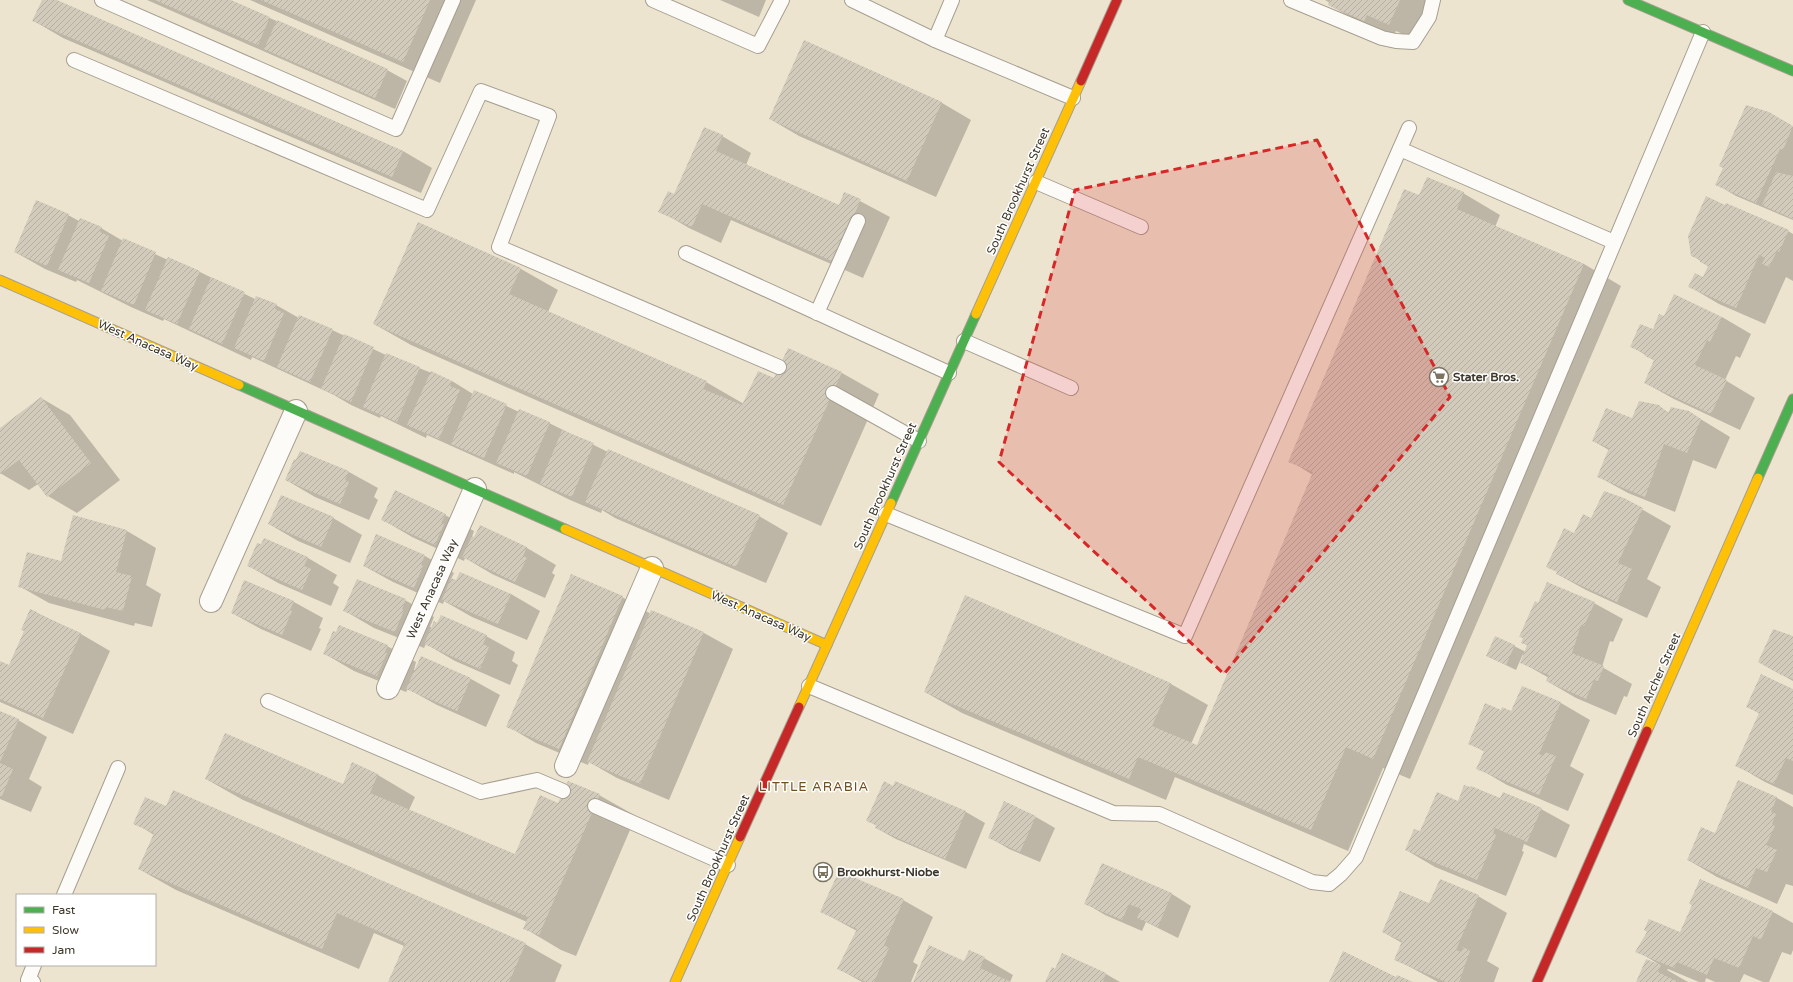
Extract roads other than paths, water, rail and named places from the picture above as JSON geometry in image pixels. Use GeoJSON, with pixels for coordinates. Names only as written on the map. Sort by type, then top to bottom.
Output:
{"type":"FeatureCollection","features":[{"type":"Feature","properties":{"kind":"street","name":"South Brookhurst Street"},"geometry":{"type":"LineString","coordinates":[[675,982],[1117,0]]}},
{"type":"Feature","properties":{"kind":"street"},"geometry":{"type":"LineString","coordinates":[[1628,0],[1793,71]]}},
{"type":"Feature","properties":{"kind":"street","name":"West Anacasa Way"},"geometry":{"type":"LineString","coordinates":[[0,280],[827,645]]}},
{"type":"Feature","properties":{"kind":"street","name":"South Archer Street"},"geometry":{"type":"LineString","coordinates":[[1537,982],[1793,399]]}},
{"type":"Feature","properties":{"kind":"street"},"geometry":{"type":"LineString","coordinates":[[211,602],[296,411]]}},
{"type":"Feature","properties":{"kind":"street","name":"West Anacasa Way"},"geometry":{"type":"LineString","coordinates":[[388,688],[475,489]]}},
{"type":"Feature","properties":{"kind":"street"},"geometry":{"type":"LineString","coordinates":[[566,766],[652,568]]}},
{"type":"Feature","properties":{"kind":"lane"},"geometry":{"type":"LineString","coordinates":[[102,0],[396,129],[453,0]]}},
{"type":"Feature","properties":{"kind":"lane"},"geometry":{"type":"LineString","coordinates":[[653,0],[758,46],[782,0]]}},
{"type":"Feature","properties":{"kind":"lane"},"geometry":{"type":"LineString","coordinates":[[852,0],[935,40],[1073,98]]}},
{"type":"Feature","properties":{"kind":"lane"},"geometry":{"type":"LineString","coordinates":[[935,40],[952,0]]}},
{"type":"Feature","properties":{"kind":"lane"},"geometry":{"type":"LineString","coordinates":[[1291,0],[1382,38],[1396,42],[1413,42],[1429,17],[1433,0]]}},
{"type":"Feature","properties":{"kind":"lane"},"geometry":{"type":"LineString","coordinates":[[809,686],[1113,813],[1159,814],[1312,882],[1329,884],[1341,874],[1356,857],[1703,32]]}},
{"type":"Feature","properties":{"kind":"lane"},"geometry":{"type":"LineString","coordinates":[[74,60],[426,210],[481,91],[550,116],[499,247],[779,368]]}},
{"type":"Feature","properties":{"kind":"lane"},"geometry":{"type":"LineString","coordinates":[[886,514],[1185,636],[1408,128]]}},
{"type":"Feature","properties":{"kind":"lane"},"geometry":{"type":"LineString","coordinates":[[1400,149],[1614,242]]}},
{"type":"Feature","properties":{"kind":"lane"},"geometry":{"type":"LineString","coordinates":[[1036,182],[1141,227]]}},
{"type":"Feature","properties":{"kind":"lane"},"geometry":{"type":"LineString","coordinates":[[817,313],[858,221]]}},
{"type":"Feature","properties":{"kind":"lane"},"geometry":{"type":"LineString","coordinates":[[686,253],[950,373]]}},
{"type":"Feature","properties":{"kind":"lane"},"geometry":{"type":"LineString","coordinates":[[964,341],[1071,388]]}},
{"type":"Feature","properties":{"kind":"lane"},"geometry":{"type":"LineString","coordinates":[[833,393],[919,441]]}},
{"type":"Feature","properties":{"kind":"lane"},"geometry":{"type":"LineString","coordinates":[[268,701],[481,792],[537,780],[563,792]]}},
{"type":"Feature","properties":{"kind":"lane"},"geometry":{"type":"LineString","coordinates":[[64,894],[118,768]]}},
{"type":"Feature","properties":{"kind":"lane"},"geometry":{"type":"LineString","coordinates":[[594,806],[728,865]]}},
{"type":"Feature","properties":{"kind":"lane"},"geometry":{"type":"LineString","coordinates":[[33,982],[28,980],[34,966]]}},
{"type":"Feature","properties":{"kind":"place","name":"Stater Bros."},"geometry":{"type":"Point","coordinates":[1439,377]}},
{"type":"Feature","properties":{"kind":"place","name":"Brookhurst-Niobe"},"geometry":{"type":"Point","coordinates":[823,872]}},
{"type":"Feature","properties":{"kind":"district","name":"LITTLE ARABIA"},"geometry":{"type":"Point","coordinates":[814,787]}}]}
